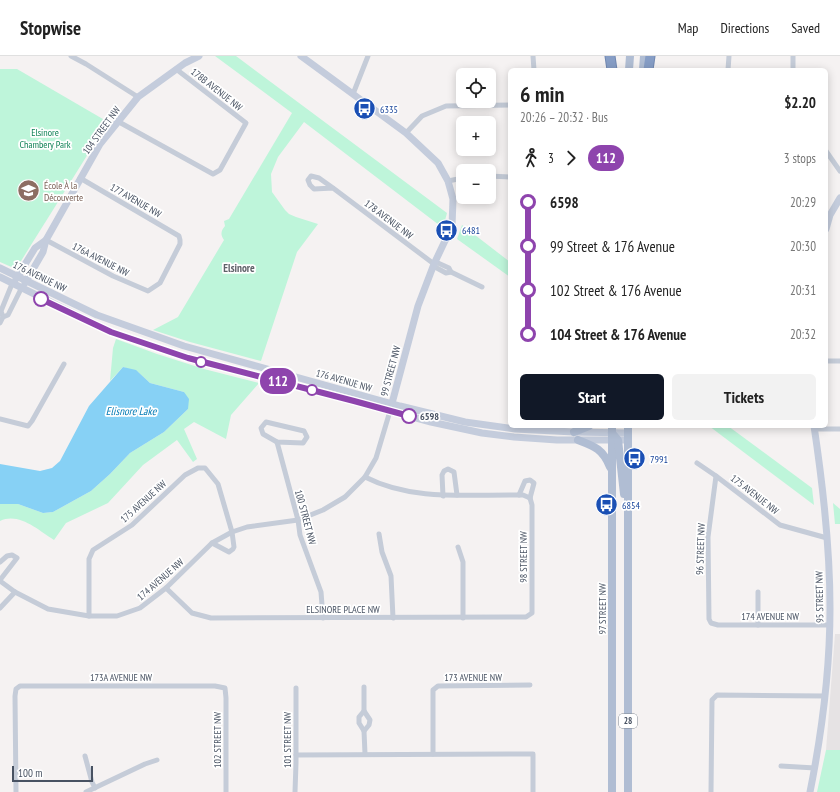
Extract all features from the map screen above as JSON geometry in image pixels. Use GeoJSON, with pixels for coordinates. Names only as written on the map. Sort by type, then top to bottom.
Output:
{"type":"FeatureCollection","features":[{"type":"Feature","properties":{"kind":"highway"},"geometry":{"type":"LineString","coordinates":[[610,56],[612,68]]}},
{"type":"Feature","properties":{"kind":"highway"},"geometry":{"type":"LineString","coordinates":[[648,68],[650,56]]}},
{"type":"Feature","properties":{"kind":"main road"},"geometry":{"type":"LineString","coordinates":[[629,68],[630,56]]}},
{"type":"Feature","properties":{"kind":"main road"},"geometry":{"type":"LineString","coordinates":[[643,68],[644,56]]}},
{"type":"Feature","properties":{"kind":"main road"},"geometry":{"type":"LineString","coordinates":[[586,428],[576,436],[600,450],[607,459],[612,472]]}},
{"type":"Feature","properties":{"kind":"main road"},"geometry":{"type":"LineString","coordinates":[[628,433],[628,533]]}},
{"type":"Feature","properties":{"kind":"main road"},"geometry":{"type":"LineString","coordinates":[[614,435],[628,533]]}},
{"type":"Feature","properties":{"kind":"main road","name":"97 STREET NW"},"geometry":{"type":"LineString","coordinates":[[612,792],[612,472],[614,435]]}},
{"type":"Feature","properties":{"kind":"main road","name":"28"},"geometry":{"type":"LineString","coordinates":[[628,533],[628,792]]}},
{"type":"Feature","properties":{"kind":"street"},"geometry":{"type":"LineString","coordinates":[[71,56],[138,97]]}},
{"type":"Feature","properties":{"kind":"street","name":"104 STREET NW"},"geometry":{"type":"LineString","coordinates":[[0,323],[3,317],[8,315],[21,289],[43,252],[46,240],[100,144],[138,97],[176,69],[199,56]]}},
{"type":"Feature","properties":{"kind":"street","name":"99 STREET NW"},"geometry":{"type":"LineString","coordinates":[[301,56],[406,133],[438,163],[448,181],[453,199],[452,226],[434,264],[418,306],[376,458],[365,477],[345,497],[323,510]]}},
{"type":"Feature","properties":{"kind":"street"},"geometry":{"type":"LineString","coordinates":[[353,94],[368,56]]}},
{"type":"Feature","properties":{"kind":"street"},"geometry":{"type":"LineString","coordinates":[[534,56],[534,68]]}},
{"type":"Feature","properties":{"kind":"street"},"geometry":{"type":"LineString","coordinates":[[728,68],[729,56]]}},
{"type":"Feature","properties":{"kind":"street"},"geometry":{"type":"LineString","coordinates":[[793,56],[793,68]]}},
{"type":"Feature","properties":{"kind":"street","name":"178B AVENUE NW"},"geometry":{"type":"LineString","coordinates":[[119,122],[213,174],[220,170],[246,123],[176,69]]}},
{"type":"Feature","properties":{"kind":"street"},"geometry":{"type":"LineString","coordinates":[[406,133],[422,116],[446,106],[508,105]]}},
{"type":"Feature","properties":{"kind":"street"},"geometry":{"type":"LineString","coordinates":[[828,154],[840,171]]}},
{"type":"Feature","properties":{"kind":"street"},"geometry":{"type":"LineString","coordinates":[[496,176],[508,176]]}},
{"type":"Feature","properties":{"kind":"street","name":"177 AVENUE NW"},"geometry":{"type":"LineString","coordinates":[[80,178],[176,234],[180,240],[179,248],[160,283],[148,291]]}},
{"type":"Feature","properties":{"kind":"street"},"geometry":{"type":"LineString","coordinates":[[448,181],[456,179]]}},
{"type":"Feature","properties":{"kind":"street","name":"178 AVENUE NW"},"geometry":{"type":"LineString","coordinates":[[333,188],[434,264]]}},
{"type":"Feature","properties":{"kind":"street"},"geometry":{"type":"LineString","coordinates":[[828,222],[830,215],[840,198]]}},
{"type":"Feature","properties":{"kind":"street","name":"104 STREET NW"},"geometry":{"type":"LineString","coordinates":[[3,317],[1,311],[12,284],[35,248],[46,240]]}},
{"type":"Feature","properties":{"kind":"street","name":"176A AVENUE NW"},"geometry":{"type":"LineString","coordinates":[[46,240],[113,276],[148,291]]}},
{"type":"Feature","properties":{"kind":"street"},"geometry":{"type":"LineString","coordinates":[[434,264],[438,263],[449,268],[451,272],[482,287]]}},
{"type":"Feature","properties":{"kind":"street","name":"176 AVENUE NW"},"geometry":{"type":"LineString","coordinates":[[0,268],[96,315],[184,346],[448,418],[492,427],[576,436]]}},
{"type":"Feature","properties":{"kind":"street","name":"176 AVENUE NW"},"geometry":{"type":"LineString","coordinates":[[0,278],[111,332],[188,358],[390,411],[482,433],[528,438],[614,435],[628,433]]}},
{"type":"Feature","properties":{"kind":"street"},"geometry":{"type":"LineString","coordinates":[[828,361],[840,361]]}},
{"type":"Feature","properties":{"kind":"street"},"geometry":{"type":"LineString","coordinates":[[0,419],[28,426],[64,364]]}},
{"type":"Feature","properties":{"kind":"street"},"geometry":{"type":"LineString","coordinates":[[266,422],[304,431],[307,437],[303,443],[278,442],[263,434],[261,428],[266,422]]}},
{"type":"Feature","properties":{"kind":"street"},"geometry":{"type":"LineString","coordinates":[[814,428],[840,429]]}},
{"type":"Feature","properties":{"kind":"street","name":"95 STREET NW"},"geometry":{"type":"LineString","coordinates":[[810,792],[815,768],[825,696],[830,608],[827,538],[814,428]]}},
{"type":"Feature","properties":{"kind":"street","name":"100 STREET NW"},"geometry":{"type":"LineString","coordinates":[[278,442],[298,520],[300,535],[321,592],[323,618]]}},
{"type":"Feature","properties":{"kind":"street","name":"175 AVENUE NW"},"geometry":{"type":"LineString","coordinates":[[697,463],[780,525],[827,538]]}},
{"type":"Feature","properties":{"kind":"street","name":"175 AVENUE NW"},"geometry":{"type":"LineString","coordinates":[[89,616],[89,559],[93,550],[132,525],[185,475],[198,468],[205,468],[218,484],[232,532]]}},
{"type":"Feature","properties":{"kind":"street"},"geometry":{"type":"LineString","coordinates":[[443,496],[442,475],[444,471],[448,469],[454,472],[457,495]]}},
{"type":"Feature","properties":{"kind":"street","name":"96 STREET NW"},"geometry":{"type":"LineString","coordinates":[[711,623],[709,619],[708,537],[716,476]]}},
{"type":"Feature","properties":{"kind":"street"},"geometry":{"type":"LineString","coordinates":[[365,477],[381,485],[406,492],[443,496],[519,495],[528,496],[530,498],[534,483],[530,480],[525,481],[519,495]]}},
{"type":"Feature","properties":{"kind":"street","name":"98 STREET NW"},"geometry":{"type":"LineString","coordinates":[[530,498],[532,506],[532,610],[530,615]]}},
{"type":"Feature","properties":{"kind":"street","name":"174 AVENUE NW"},"geometry":{"type":"LineString","coordinates":[[0,562],[7,556],[12,555],[17,558],[0,581],[15,592],[48,609],[89,616],[117,616],[140,608],[166,588],[212,544],[232,532],[247,527],[298,520],[323,510]]}},
{"type":"Feature","properties":{"kind":"street"},"geometry":{"type":"LineString","coordinates":[[212,544],[231,551],[234,547],[232,532]]}},
{"type":"Feature","properties":{"kind":"street"},"geometry":{"type":"LineString","coordinates":[[379,534],[382,552],[391,576],[392,618]]}},
{"type":"Feature","properties":{"kind":"street"},"geometry":{"type":"LineString","coordinates":[[458,547],[462,562],[463,618]]}},
{"type":"Feature","properties":{"kind":"street","name":"ELSINORE PLACE NW"},"geometry":{"type":"LineString","coordinates":[[166,588],[192,613],[211,618],[521,618],[530,615]]}},
{"type":"Feature","properties":{"kind":"street"},"geometry":{"type":"LineString","coordinates":[[0,608],[15,592]]}},
{"type":"Feature","properties":{"kind":"street"},"geometry":{"type":"LineString","coordinates":[[758,592],[758,625]]}},
{"type":"Feature","properties":{"kind":"street","name":"174 AVENUE NW"},"geometry":{"type":"LineString","coordinates":[[711,623],[718,625],[829,625]]}},
{"type":"Feature","properties":{"kind":"street","name":"173A AVENUE NW"},"geometry":{"type":"LineString","coordinates":[[16,792],[15,696],[17,687],[215,686],[225,688]]}},
{"type":"Feature","properties":{"kind":"street","name":"173 AVENUE NW"},"geometry":{"type":"LineString","coordinates":[[433,754],[432,699],[433,690],[438,686],[530,686]]}},
{"type":"Feature","properties":{"kind":"street"},"geometry":{"type":"LineString","coordinates":[[364,687],[364,711],[370,720],[369,725],[364,731],[364,754]]}},
{"type":"Feature","properties":{"kind":"street","name":"102 STREET NW"},"geometry":{"type":"LineString","coordinates":[[225,688],[226,792]]}},
{"type":"Feature","properties":{"kind":"street","name":"101 STREET NW"},"geometry":{"type":"LineString","coordinates":[[294,792],[296,755],[296,688]]}},
{"type":"Feature","properties":{"kind":"street"},"geometry":{"type":"LineString","coordinates":[[710,792],[712,700],[717,695],[825,696]]}},
{"type":"Feature","properties":{"kind":"street"},"geometry":{"type":"LineString","coordinates":[[364,711],[358,720],[359,725],[364,731]]}},
{"type":"Feature","properties":{"kind":"street"},"geometry":{"type":"LineString","coordinates":[[296,755],[533,754],[533,792]]}},
{"type":"Feature","properties":{"kind":"street"},"geometry":{"type":"LineString","coordinates":[[85,756],[95,788]]}},
{"type":"Feature","properties":{"kind":"street"},"geometry":{"type":"LineString","coordinates":[[86,792],[145,764],[157,760]]}},
{"type":"Feature","properties":{"kind":"street"},"geometry":{"type":"LineString","coordinates":[[781,766],[815,768]]}},
{"type":"Feature","properties":{"kind":"shaded area"},"geometry":{"type":"Polygon","coordinates":[[[835,634],[840,634],[840,750],[826,750],[835,634]]]}},
{"type":"Feature","properties":{"kind":"green space"},"geometry":{"type":"Polygon","coordinates":[[[215,56],[236,56],[447,213],[443,228],[304,122],[278,157],[271,174],[272,192],[289,214],[318,224],[297,252],[261,361],[190,342],[153,330],[178,317],[224,240],[222,233],[225,226],[224,221],[229,219],[292,113],[215,56]]]}},
{"type":"Feature","properties":{"kind":"green space","name":"Elsinore Chambery Park"},"geometry":{"type":"Polygon","coordinates":[[[0,69],[17,69],[108,122],[16,269],[0,262],[0,69]]]}},
{"type":"Feature","properties":{"kind":"green space"},"geometry":{"type":"Polygon","coordinates":[[[462,225],[508,260],[508,276],[457,239],[462,225]]]}},
{"type":"Feature","properties":{"kind":"green space"},"geometry":{"type":"Polygon","coordinates":[[[116,339],[204,369],[259,383],[231,415],[226,439],[194,422],[184,429],[197,459],[193,462],[177,440],[143,465],[108,503],[66,523],[54,540],[35,527],[21,520],[7,519],[0,521],[0,504],[18,504],[43,513],[53,512],[91,491],[130,453],[164,432],[188,409],[184,392],[150,383],[138,372],[123,367],[110,381],[113,348],[116,339]]]}},
{"type":"Feature","properties":{"kind":"green space"},"geometry":{"type":"Polygon","coordinates":[[[712,428],[731,428],[812,488],[814,505],[712,428]]]}},
{"type":"Feature","properties":{"kind":"green space"},"geometry":{"type":"Polygon","coordinates":[[[833,503],[840,509],[840,524],[835,524],[833,503]]]}},
{"type":"Feature","properties":{"kind":"green space"},"geometry":{"type":"Polygon","coordinates":[[[826,750],[840,750],[840,792],[817,792],[826,750]]]}},
{"type":"Feature","properties":{"kind":"water","name":"Elisnore Lake"},"geometry":{"type":"Polygon","coordinates":[[[123,367],[136,370],[150,383],[184,392],[189,399],[188,409],[164,432],[130,453],[91,491],[53,512],[43,513],[18,504],[0,504],[0,464],[40,471],[52,468],[60,461],[89,406],[123,367]]]}},
{"type":"Feature","properties":{"kind":"bus line","name":"112"},"geometry":{"type":"LineString","coordinates":[[41,299],[111,332],[188,358],[409,416]]}},
{"type":"Feature","properties":{"kind":"place","name":"6335"},"geometry":{"type":"Point","coordinates":[365,109]}},
{"type":"Feature","properties":{"kind":"place","name":"École À la Découverte"},"geometry":{"type":"Point","coordinates":[29,191]}},
{"type":"Feature","properties":{"kind":"place","name":"6481"},"geometry":{"type":"Point","coordinates":[447,230]}},
{"type":"Feature","properties":{"kind":"place","name":"6598"},"geometry":{"type":"Point","coordinates":[409,416]}},
{"type":"Feature","properties":{"kind":"place","name":"7991"},"geometry":{"type":"Point","coordinates":[634,459]}},
{"type":"Feature","properties":{"kind":"place","name":"6854"},"geometry":{"type":"Point","coordinates":[606,505]}},
{"type":"Feature","properties":{"kind":"district","name":"Elsinore"},"geometry":{"type":"Point","coordinates":[239,268]}}]}
